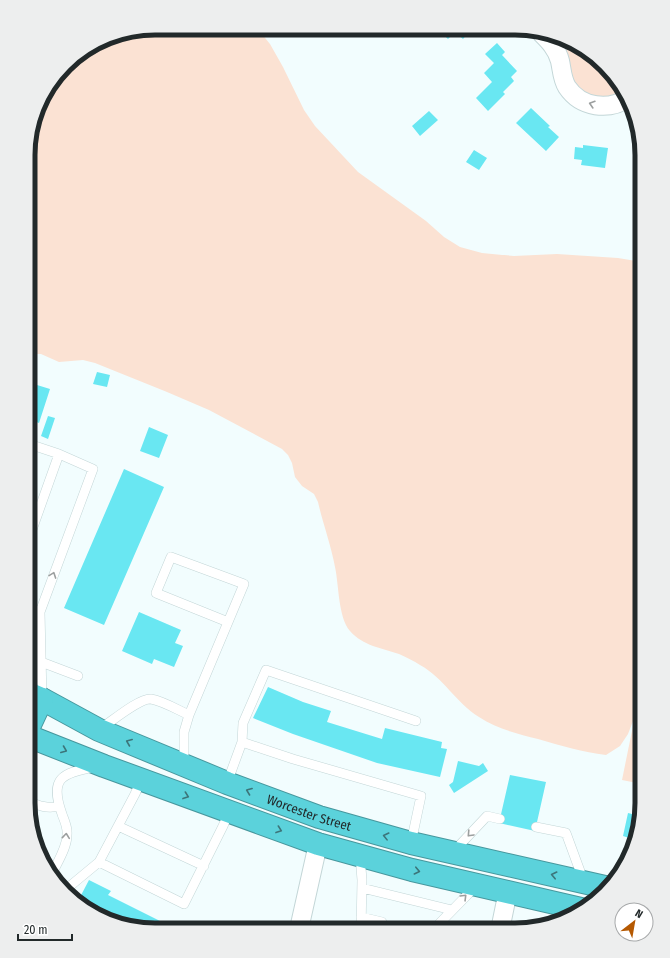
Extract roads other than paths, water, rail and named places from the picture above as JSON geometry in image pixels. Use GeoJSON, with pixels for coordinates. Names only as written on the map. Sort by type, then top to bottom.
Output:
{"type":"FeatureCollection","features":[{"type":"Feature","properties":{"kind":"highway","name":"Worcester Street"},"geometry":{"type":"LineString","coordinates":[[35,696],[99,730],[226,782],[319,817],[411,843],[601,886]]}},
{"type":"Feature","properties":{"kind":"highway","name":"Worcester Street"},"geometry":{"type":"LineString","coordinates":[[35,739],[104,766],[318,844],[360,856],[574,908]]}},
{"type":"Feature","properties":{"kind":"street"},"geometry":{"type":"LineString","coordinates":[[546,39],[555,50],[560,60],[563,80],[568,88],[581,100],[590,104],[607,106],[616,105],[623,101]]}},
{"type":"Feature","properties":{"kind":"street"},"geometry":{"type":"LineString","coordinates":[[300,923],[318,844]]}},
{"type":"Feature","properties":{"kind":"street"},"geometry":{"type":"LineString","coordinates":[[501,923],[508,891]]}},
{"type":"Feature","properties":{"kind":"lane"},"geometry":{"type":"LineString","coordinates":[[35,446],[59,454],[93,469],[40,612],[41,662],[35,696]]}},
{"type":"Feature","properties":{"kind":"lane"},"geometry":{"type":"LineString","coordinates":[[35,521],[59,454]]}},
{"type":"Feature","properties":{"kind":"lane"},"geometry":{"type":"LineString","coordinates":[[184,765],[184,732],[189,715],[244,584],[171,558],[156,593],[228,622]]}},
{"type":"Feature","properties":{"kind":"lane"},"geometry":{"type":"LineString","coordinates":[[35,610],[40,612]]}},
{"type":"Feature","properties":{"kind":"lane"},"geometry":{"type":"LineString","coordinates":[[35,660],[78,676]]}},
{"type":"Feature","properties":{"kind":"lane"},"geometry":{"type":"LineString","coordinates":[[226,782],[242,742],[243,723],[266,670],[416,721]]}},
{"type":"Feature","properties":{"kind":"lane"},"geometry":{"type":"LineString","coordinates":[[99,730],[139,702],[150,699],[156,700],[189,715]]}},
{"type":"Feature","properties":{"kind":"lane"},"geometry":{"type":"LineString","coordinates":[[242,742],[293,759],[421,796],[411,843]]}},
{"type":"Feature","properties":{"kind":"lane"},"geometry":{"type":"LineString","coordinates":[[53,866],[64,848],[67,834],[67,828],[57,799],[57,788],[63,778],[73,771],[104,766]]}},
{"type":"Feature","properties":{"kind":"lane"},"geometry":{"type":"LineString","coordinates":[[70,887],[98,862],[142,780]]}},
{"type":"Feature","properties":{"kind":"lane"},"geometry":{"type":"LineString","coordinates":[[35,804],[42,807],[53,808],[59,806]]}},
{"type":"Feature","properties":{"kind":"lane"},"geometry":{"type":"LineString","coordinates":[[98,862],[184,904],[204,866],[229,812]]}},
{"type":"Feature","properties":{"kind":"lane"},"geometry":{"type":"LineString","coordinates":[[453,852],[487,816],[500,818]]}},
{"type":"Feature","properties":{"kind":"lane"},"geometry":{"type":"LineString","coordinates":[[118,826],[204,866]]}},
{"type":"Feature","properties":{"kind":"lane"},"geometry":{"type":"LineString","coordinates":[[536,826],[566,833],[584,883]]}},
{"type":"Feature","properties":{"kind":"lane"},"geometry":{"type":"LineString","coordinates":[[360,856],[362,888],[361,923]]}},
{"type":"Feature","properties":{"kind":"lane"},"geometry":{"type":"LineString","coordinates":[[440,923],[477,884]]}},
{"type":"Feature","properties":{"kind":"lane"},"geometry":{"type":"LineString","coordinates":[[362,888],[452,910]]}},
{"type":"Feature","properties":{"kind":"lane"},"geometry":{"type":"LineString","coordinates":[[361,917],[382,922]]}}]}
